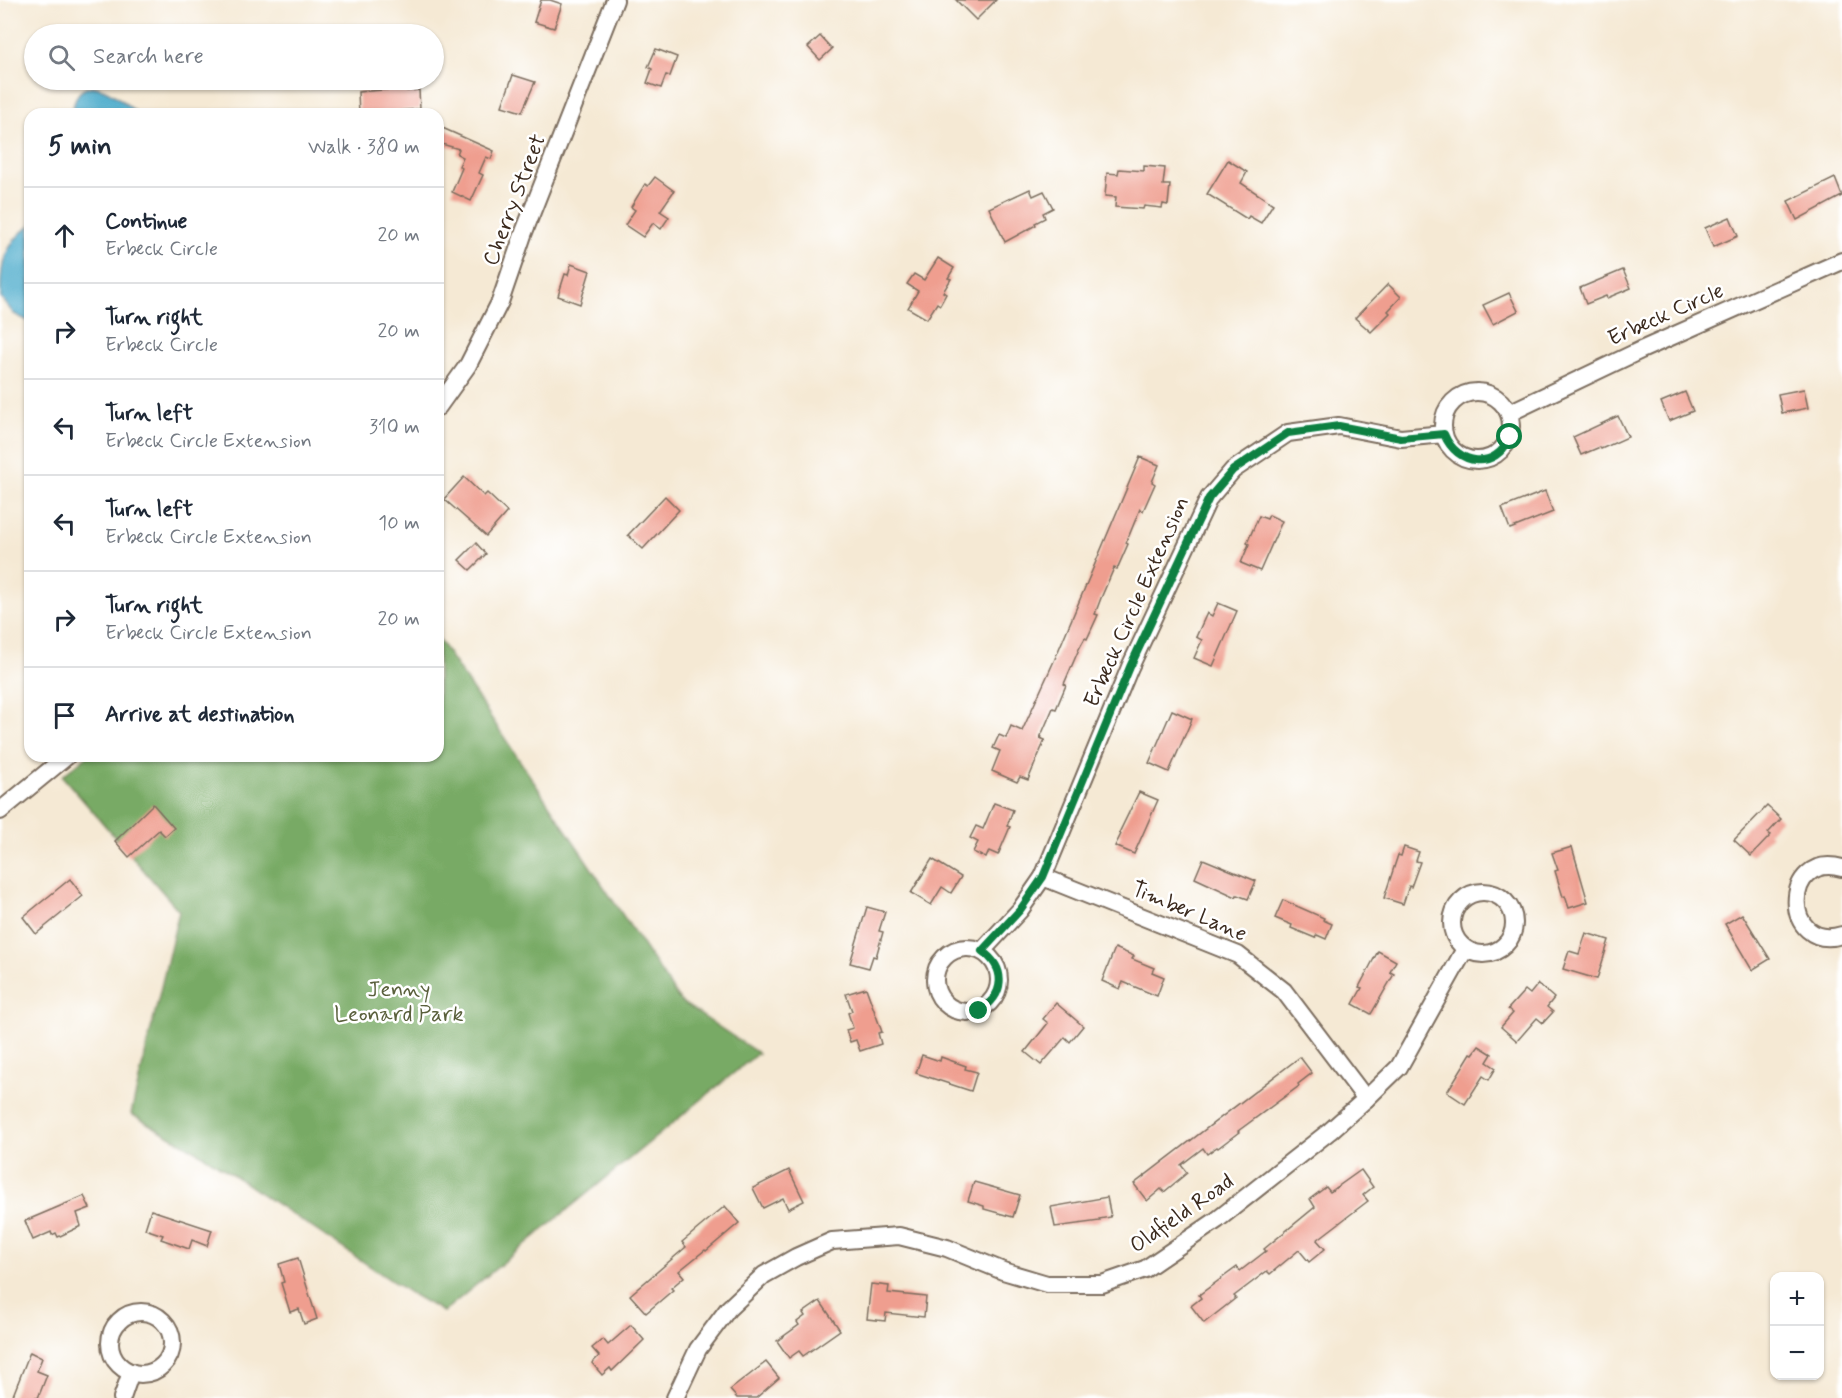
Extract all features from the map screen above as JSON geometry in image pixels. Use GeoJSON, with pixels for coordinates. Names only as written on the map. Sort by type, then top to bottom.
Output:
{"type":"FeatureCollection","features":[{"type":"Feature","properties":{"kind":"street","name":"Cherry Street"},"geometry":{"type":"LineString","coordinates":[[444,399],[468,366],[500,302],[524,232],[615,0]]}},
{"type":"Feature","properties":{"kind":"street","name":"Erbeck Circle"},"geometry":{"type":"LineString","coordinates":[[1509,413],[1641,350],[1842,261]]}},
{"type":"Feature","properties":{"kind":"street"},"geometry":{"type":"LineString","coordinates":[[1481,392],[1493,395],[1500,400],[1509,413],[1512,429],[1508,441],[1499,452],[1485,460],[1465,458],[1455,453],[1444,434],[1444,416],[1459,397],[1466,393],[1481,392]]}},
{"type":"Feature","properties":{"kind":"street","name":"Erbeck Circle Extension"},"geometry":{"type":"LineString","coordinates":[[982,951],[1020,910],[1043,877],[1140,646],[1209,498],[1233,470],[1288,433],[1339,426],[1401,438],[1444,434]]}},
{"type":"Feature","properties":{"kind":"street"},"geometry":{"type":"LineString","coordinates":[[0,811],[60,762]]}},
{"type":"Feature","properties":{"kind":"street"},"geometry":{"type":"LineString","coordinates":[[1842,868],[1829,866],[1811,872],[1799,886],[1795,905],[1802,923],[1809,930],[1826,937],[1842,935]]}},
{"type":"Feature","properties":{"kind":"street","name":"Timber Lane"},"geometry":{"type":"LineString","coordinates":[[1043,877],[1238,955],[1284,991],[1366,1099]]}},
{"type":"Feature","properties":{"kind":"street","name":"Oldfield Road"},"geometry":{"type":"LineString","coordinates":[[675,1398],[698,1349],[728,1309],[764,1275],[832,1241],[899,1236],[947,1248],[1003,1271],[1047,1284],[1102,1284],[1145,1269],[1217,1220],[1330,1131],[1399,1067],[1465,949]]}},
{"type":"Feature","properties":{"kind":"street"},"geometry":{"type":"LineString","coordinates":[[122,1398],[131,1372]]}},
{"type":"Feature","properties":{"kind":"green space","name":"Jenny Leonard Park"},"geometry":{"type":"Polygon","coordinates":[[[444,647],[680,1001],[758,1053],[443,1312],[410,1293],[203,1155],[131,1114],[179,911],[62,776],[80,762],[444,762],[444,647]]]}},
{"type":"Feature","properties":{"kind":"water"},"geometry":{"type":"Polygon","coordinates":[[[104,90],[131,108],[73,108],[80,92],[104,90]]]}},
{"type":"Feature","properties":{"kind":"water"},"geometry":{"type":"Polygon","coordinates":[[[24,230],[24,319],[14,314],[1,298],[1,275],[5,257],[14,240],[24,230]]]}},
{"type":"Feature","properties":{"kind":"building"},"geometry":{"type":"Polygon","coordinates":[[[541,0],[562,4],[554,28],[534,22],[541,0]]]}},
{"type":"Feature","properties":{"kind":"building"},"geometry":{"type":"Polygon","coordinates":[[[956,0],[996,0],[976,20],[956,0]]]}},
{"type":"Feature","properties":{"kind":"building"},"geometry":{"type":"Polygon","coordinates":[[[820,36],[832,49],[820,60],[808,47],[820,36]]]}},
{"type":"Feature","properties":{"kind":"building"},"geometry":{"type":"Polygon","coordinates":[[[656,49],[677,57],[670,76],[666,75],[661,88],[647,83],[652,69],[648,67],[656,49]]]}},
{"type":"Feature","properties":{"kind":"building"},"geometry":{"type":"Polygon","coordinates":[[[513,75],[535,82],[522,112],[502,106],[513,75]]]}},
{"type":"Feature","properties":{"kind":"building"},"geometry":{"type":"Polygon","coordinates":[[[419,90],[420,108],[359,108],[358,92],[419,90]]]}},
{"type":"Feature","properties":{"kind":"building"},"geometry":{"type":"Polygon","coordinates":[[[444,129],[494,151],[491,159],[486,157],[479,173],[483,175],[471,201],[452,192],[462,168],[459,166],[463,157],[457,154],[459,149],[444,145],[444,129]]]}},
{"type":"Feature","properties":{"kind":"building"},"geometry":{"type":"Polygon","coordinates":[[[1228,160],[1247,172],[1241,183],[1273,204],[1261,223],[1249,216],[1247,219],[1207,194],[1228,160]]]}},
{"type":"Feature","properties":{"kind":"building"},"geometry":{"type":"Polygon","coordinates":[[[1144,166],[1165,168],[1163,185],[1170,185],[1168,205],[1163,204],[1162,208],[1144,206],[1143,209],[1115,207],[1116,197],[1105,196],[1107,173],[1118,174],[1119,169],[1144,171],[1144,166]]]}},
{"type":"Feature","properties":{"kind":"building"},"geometry":{"type":"Polygon","coordinates":[[[655,177],[674,191],[660,211],[669,217],[661,229],[653,223],[643,237],[625,225],[635,210],[631,207],[645,184],[648,186],[655,177]]]}},
{"type":"Feature","properties":{"kind":"building"},"geometry":{"type":"Polygon","coordinates":[[[1835,178],[1842,196],[1797,220],[1788,201],[1835,178]]]}},
{"type":"Feature","properties":{"kind":"building"},"geometry":{"type":"Polygon","coordinates":[[[1030,189],[1033,196],[1044,191],[1053,208],[1043,213],[1045,218],[1035,223],[1036,225],[1005,242],[989,208],[1030,189]]]}},
{"type":"Feature","properties":{"kind":"building"},"geometry":{"type":"Polygon","coordinates":[[[1730,217],[1738,236],[1713,247],[1705,228],[1730,217]]]}},
{"type":"Feature","properties":{"kind":"building"},"geometry":{"type":"Polygon","coordinates":[[[938,258],[954,268],[948,278],[951,279],[943,292],[946,294],[940,305],[937,303],[927,319],[908,308],[918,291],[907,284],[914,274],[924,280],[938,258]]]}},
{"type":"Feature","properties":{"kind":"building"},"geometry":{"type":"Polygon","coordinates":[[[571,264],[590,271],[580,304],[558,296],[571,264]]]}},
{"type":"Feature","properties":{"kind":"building"},"geometry":{"type":"Polygon","coordinates":[[[1623,270],[1631,288],[1586,304],[1580,288],[1623,270]]]}},
{"type":"Feature","properties":{"kind":"building"},"geometry":{"type":"Polygon","coordinates":[[[1388,284],[1401,297],[1388,311],[1390,313],[1371,332],[1355,318],[1388,284]]]}},
{"type":"Feature","properties":{"kind":"building"},"geometry":{"type":"Polygon","coordinates":[[[1509,293],[1518,311],[1493,324],[1483,305],[1509,293]]]}},
{"type":"Feature","properties":{"kind":"building"},"geometry":{"type":"Polygon","coordinates":[[[1804,389],[1808,408],[1782,413],[1778,394],[1804,389]]]}},
{"type":"Feature","properties":{"kind":"building"},"geometry":{"type":"Polygon","coordinates":[[[1685,392],[1693,411],[1669,421],[1661,402],[1685,392]]]}},
{"type":"Feature","properties":{"kind":"building"},"geometry":{"type":"Polygon","coordinates":[[[1618,416],[1628,437],[1581,455],[1573,437],[1618,416]]]}},
{"type":"Feature","properties":{"kind":"building"},"geometry":{"type":"Polygon","coordinates":[[[1140,457],[1159,465],[1152,482],[1155,484],[1143,511],[1140,509],[1126,543],[1128,544],[1101,598],[1095,614],[1098,615],[1087,639],[1085,638],[1079,649],[1056,709],[1053,708],[1040,738],[1045,740],[1028,780],[1020,777],[1017,782],[992,771],[1000,751],[993,748],[999,735],[1006,738],[1011,726],[1022,731],[1140,457]]]}},
{"type":"Feature","properties":{"kind":"building"},"geometry":{"type":"Polygon","coordinates":[[[464,477],[484,496],[487,493],[507,512],[486,536],[444,499],[464,477]]]}},
{"type":"Feature","properties":{"kind":"building"},"geometry":{"type":"Polygon","coordinates":[[[1545,491],[1553,512],[1510,529],[1502,508],[1545,491]]]}},
{"type":"Feature","properties":{"kind":"building"},"geometry":{"type":"Polygon","coordinates":[[[665,496],[679,510],[643,549],[628,535],[665,496]]]}},
{"type":"Feature","properties":{"kind":"building"},"geometry":{"type":"Polygon","coordinates":[[[1269,515],[1282,521],[1260,571],[1241,563],[1259,516],[1267,519],[1269,515]]]}},
{"type":"Feature","properties":{"kind":"building"},"geometry":{"type":"Polygon","coordinates":[[[476,543],[486,554],[470,570],[459,560],[476,543]]]}},
{"type":"Feature","properties":{"kind":"building"},"geometry":{"type":"Polygon","coordinates":[[[1218,603],[1237,611],[1213,666],[1194,658],[1202,640],[1196,637],[1207,613],[1212,616],[1218,603]]]}},
{"type":"Feature","properties":{"kind":"building"},"geometry":{"type":"Polygon","coordinates":[[[1172,710],[1192,719],[1169,772],[1149,763],[1172,710]]]}},
{"type":"Feature","properties":{"kind":"building"},"geometry":{"type":"Polygon","coordinates":[[[1139,792],[1158,800],[1134,854],[1115,846],[1139,792]]]}},
{"type":"Feature","properties":{"kind":"building"},"geometry":{"type":"Polygon","coordinates":[[[994,803],[1013,810],[1007,826],[1010,827],[998,855],[989,851],[986,858],[973,852],[978,842],[970,838],[976,826],[983,829],[994,803]]]}},
{"type":"Feature","properties":{"kind":"building"},"geometry":{"type":"Polygon","coordinates":[[[153,804],[174,828],[165,836],[159,830],[129,857],[115,841],[153,804]]]}},
{"type":"Feature","properties":{"kind":"building"},"geometry":{"type":"Polygon","coordinates":[[[1767,806],[1781,819],[1768,833],[1771,835],[1751,856],[1734,840],[1767,806]]]}},
{"type":"Feature","properties":{"kind":"building"},"geometry":{"type":"Polygon","coordinates":[[[1404,847],[1419,852],[1416,861],[1420,862],[1403,904],[1384,898],[1398,855],[1401,856],[1404,847]]]}},
{"type":"Feature","properties":{"kind":"building"},"geometry":{"type":"Polygon","coordinates":[[[1572,847],[1588,902],[1569,908],[1565,896],[1563,897],[1552,853],[1572,847]]]}},
{"type":"Feature","properties":{"kind":"building"},"geometry":{"type":"Polygon","coordinates":[[[932,859],[961,877],[951,893],[942,887],[931,905],[911,893],[932,859]]]}},
{"type":"Feature","properties":{"kind":"building"},"geometry":{"type":"Polygon","coordinates":[[[1203,859],[1256,881],[1248,899],[1237,895],[1236,897],[1195,878],[1203,859]]]}},
{"type":"Feature","properties":{"kind":"building"},"geometry":{"type":"Polygon","coordinates":[[[70,879],[83,896],[36,934],[23,917],[70,879]]]}},
{"type":"Feature","properties":{"kind":"building"},"geometry":{"type":"Polygon","coordinates":[[[1283,900],[1324,918],[1323,920],[1332,924],[1326,939],[1317,935],[1315,938],[1275,918],[1283,900]]]}},
{"type":"Feature","properties":{"kind":"building"},"geometry":{"type":"Polygon","coordinates":[[[867,907],[885,912],[879,931],[883,932],[876,957],[873,956],[869,968],[850,963],[867,907]]]}},
{"type":"Feature","properties":{"kind":"building"},"geometry":{"type":"Polygon","coordinates":[[[1742,914],[1770,959],[1752,970],[1725,924],[1742,914]]]}},
{"type":"Feature","properties":{"kind":"building"},"geometry":{"type":"Polygon","coordinates":[[[1586,933],[1609,940],[1597,979],[1563,969],[1569,951],[1579,954],[1586,933]]]}},
{"type":"Feature","properties":{"kind":"building"},"geometry":{"type":"Polygon","coordinates":[[[1115,948],[1134,956],[1132,959],[1154,968],[1152,972],[1164,977],[1157,996],[1123,982],[1120,989],[1102,981],[1115,948]]]}},
{"type":"Feature","properties":{"kind":"building"},"geometry":{"type":"Polygon","coordinates":[[[1378,951],[1396,961],[1390,972],[1394,974],[1371,1014],[1353,1004],[1362,988],[1359,987],[1378,951]]]}},
{"type":"Feature","properties":{"kind":"building"},"geometry":{"type":"Polygon","coordinates":[[[1538,984],[1554,998],[1547,1007],[1553,1012],[1543,1023],[1537,1018],[1517,1041],[1501,1027],[1513,1013],[1508,1009],[1525,990],[1530,994],[1538,984]]]}},
{"type":"Feature","properties":{"kind":"building"},"geometry":{"type":"Polygon","coordinates":[[[866,988],[882,1032],[878,1033],[881,1044],[860,1051],[856,1040],[850,1042],[846,1030],[853,1028],[848,1013],[852,1011],[846,994],[866,988]]]}},
{"type":"Feature","properties":{"kind":"building"},"geometry":{"type":"Polygon","coordinates":[[[1056,1003],[1083,1026],[1070,1042],[1065,1037],[1041,1065],[1025,1052],[1048,1023],[1043,1019],[1056,1003]]]}},
{"type":"Feature","properties":{"kind":"building"},"geometry":{"type":"Polygon","coordinates":[[[1479,1046],[1492,1054],[1487,1062],[1496,1068],[1489,1080],[1483,1076],[1465,1104],[1447,1092],[1471,1053],[1473,1054],[1479,1046]]]}},
{"type":"Feature","properties":{"kind":"building"},"geometry":{"type":"Polygon","coordinates":[[[922,1055],[940,1061],[941,1057],[966,1066],[965,1069],[977,1072],[971,1091],[916,1073],[922,1055]]]}},
{"type":"Feature","properties":{"kind":"building"},"geometry":{"type":"Polygon","coordinates":[[[1300,1057],[1312,1073],[1298,1084],[1299,1086],[1218,1148],[1207,1154],[1203,1148],[1181,1165],[1187,1173],[1164,1192],[1161,1189],[1147,1201],[1134,1184],[1300,1057]]]}},
{"type":"Feature","properties":{"kind":"building"},"geometry":{"type":"Polygon","coordinates":[[[789,1170],[804,1201],[788,1209],[783,1198],[763,1208],[753,1188],[789,1170]]]}},
{"type":"Feature","properties":{"kind":"building"},"geometry":{"type":"Polygon","coordinates":[[[1361,1170],[1373,1187],[1363,1195],[1368,1201],[1317,1240],[1325,1249],[1309,1262],[1299,1250],[1270,1274],[1267,1271],[1234,1296],[1236,1298],[1204,1323],[1191,1306],[1201,1298],[1199,1295],[1237,1267],[1240,1271],[1266,1251],[1264,1249],[1315,1207],[1310,1199],[1326,1187],[1330,1192],[1361,1170]]]}},
{"type":"Feature","properties":{"kind":"building"},"geometry":{"type":"Polygon","coordinates":[[[974,1182],[1020,1195],[1013,1217],[984,1209],[984,1206],[968,1201],[974,1182]]]}},
{"type":"Feature","properties":{"kind":"building"},"geometry":{"type":"Polygon","coordinates":[[[84,1196],[90,1208],[77,1213],[81,1226],[58,1237],[56,1233],[52,1235],[51,1232],[33,1240],[25,1221],[84,1196]]]}},
{"type":"Feature","properties":{"kind":"building"},"geometry":{"type":"Polygon","coordinates":[[[1107,1197],[1111,1217],[1099,1219],[1100,1221],[1055,1227],[1051,1207],[1107,1197]]]}},
{"type":"Feature","properties":{"kind":"building"},"geometry":{"type":"Polygon","coordinates":[[[725,1206],[739,1223],[679,1271],[684,1277],[671,1288],[673,1290],[646,1313],[630,1295],[686,1247],[682,1242],[725,1206]]]}},
{"type":"Feature","properties":{"kind":"building"},"geometry":{"type":"Polygon","coordinates":[[[151,1210],[212,1230],[207,1246],[192,1240],[189,1249],[161,1239],[163,1235],[145,1229],[151,1210]]]}},
{"type":"Feature","properties":{"kind":"building"},"geometry":{"type":"Polygon","coordinates":[[[298,1258],[317,1319],[304,1324],[299,1309],[290,1312],[281,1283],[284,1282],[279,1264],[298,1258]]]}},
{"type":"Feature","properties":{"kind":"building"},"geometry":{"type":"Polygon","coordinates":[[[871,1284],[889,1286],[888,1293],[926,1297],[924,1317],[886,1313],[885,1321],[867,1319],[871,1284]]]}},
{"type":"Feature","properties":{"kind":"building"},"geometry":{"type":"Polygon","coordinates":[[[820,1301],[840,1330],[803,1356],[799,1351],[789,1358],[777,1341],[799,1325],[797,1322],[805,1316],[803,1313],[820,1301]]]}},
{"type":"Feature","properties":{"kind":"building"},"geometry":{"type":"Polygon","coordinates":[[[631,1325],[644,1340],[612,1371],[610,1368],[602,1375],[592,1363],[599,1356],[592,1348],[603,1339],[608,1345],[631,1325]]]}},
{"type":"Feature","properties":{"kind":"building"},"geometry":{"type":"Polygon","coordinates":[[[30,1352],[42,1358],[37,1371],[47,1375],[38,1398],[12,1398],[30,1352]]]}},
{"type":"Feature","properties":{"kind":"building"},"geometry":{"type":"Polygon","coordinates":[[[766,1362],[779,1378],[756,1398],[737,1398],[730,1390],[766,1362]]]}},
{"type":"Feature","properties":{"kind":"route"},"geometry":{"type":"LineString","coordinates":[[979,1011],[995,997],[1000,976],[991,957],[982,951],[1020,910],[1043,877],[1130,667],[1209,498],[1233,470],[1288,433],[1339,426],[1401,438],[1444,434],[1455,453],[1474,460],[1485,460],[1494,456],[1505,447],[1510,437]]}}]}
